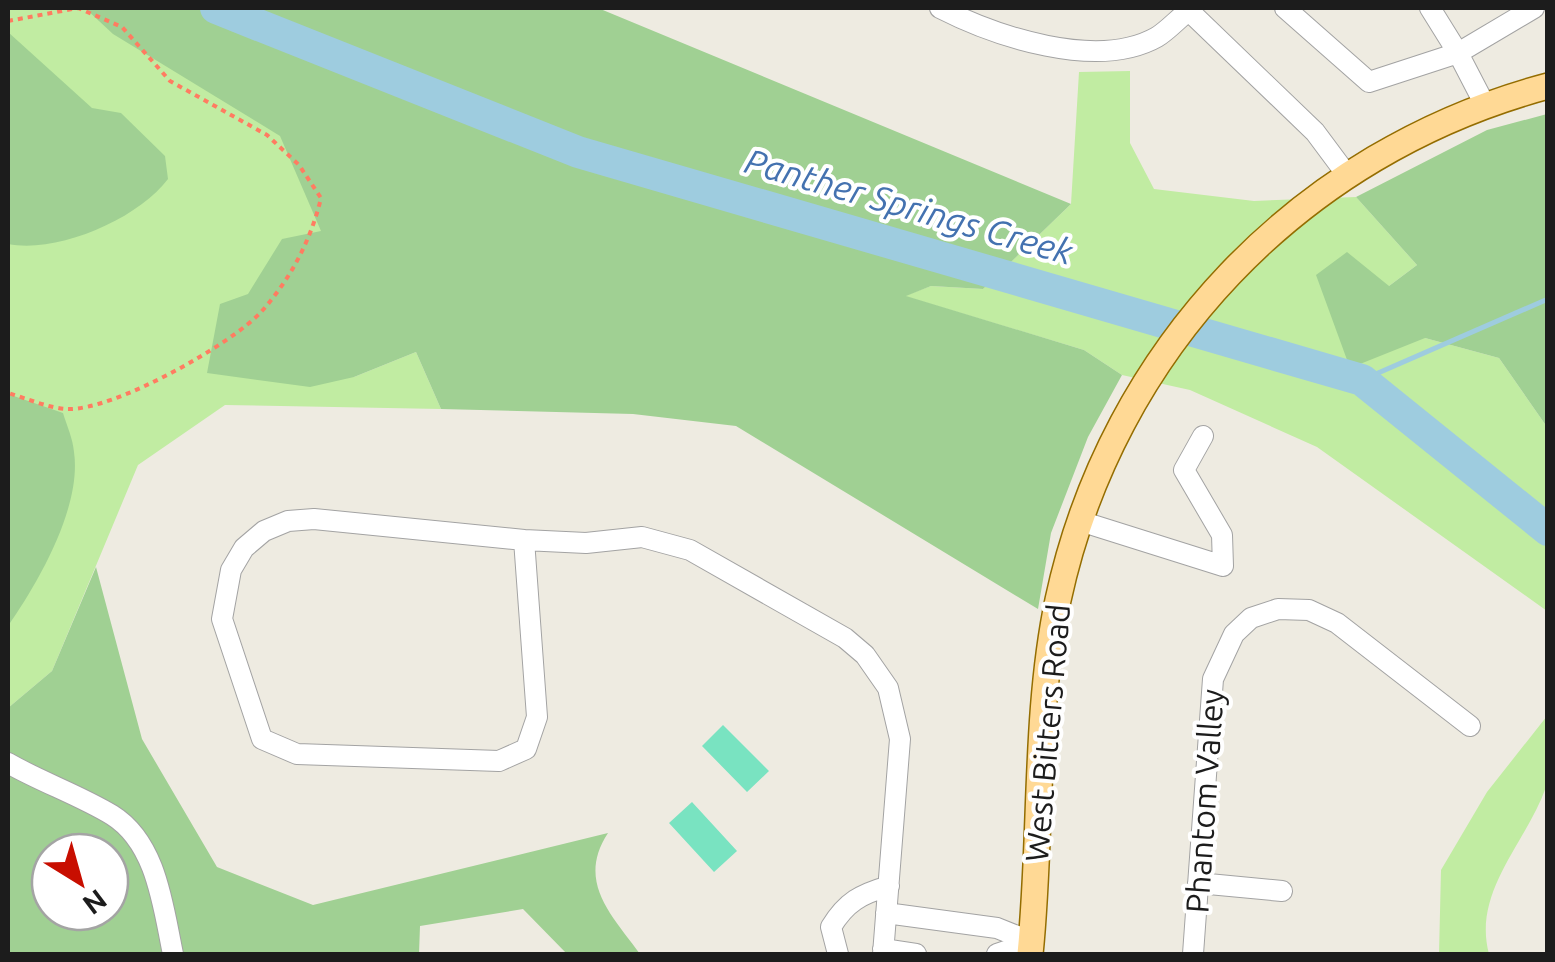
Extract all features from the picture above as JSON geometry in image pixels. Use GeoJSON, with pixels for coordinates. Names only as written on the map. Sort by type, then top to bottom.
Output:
{"type":"FeatureCollection","features":[{"type":"Feature","properties":{"kind":"main road","name":"West Bitters Road"},"geometry":{"type":"LineString","coordinates":[[1031,948],[1048,680],[1058,601],[1096,475],[1139,391],[1204,299],[1252,248],[1305,204],[1398,144],[1485,105],[1548,86]]}},
{"type":"Feature","properties":{"kind":"street"},"geometry":{"type":"LineString","coordinates":[[950,10],[1010,38],[1070,49],[1128,48],[1157,37],[1189,8],[1315,132],[1347,174]]}},
{"type":"Feature","properties":{"kind":"street"},"geometry":{"type":"LineString","coordinates":[[1285,8],[1368,82],[1458,53],[1534,8]]}},
{"type":"Feature","properties":{"kind":"street"},"geometry":{"type":"LineString","coordinates":[[1430,8],[1485,105]]}},
{"type":"Feature","properties":{"kind":"street"},"geometry":{"type":"LineString","coordinates":[[1080,521],[1223,566],[1222,535],[1184,470],[1203,436]]}},
{"type":"Feature","properties":{"kind":"street"},"geometry":{"type":"LineString","coordinates":[[524,540],[538,717],[526,749],[499,762],[297,754],[278,749],[262,738],[222,619],[230,570],[244,548],[264,531],[288,522],[314,519],[524,540],[586,543],[642,537],[679,545],[845,638],[865,655],[888,688],[900,739],[883,952],[916,954]]}},
{"type":"Feature","properties":{"kind":"street","name":"Phantom Valley"},"geometry":{"type":"LineString","coordinates":[[1193,954],[1212,678],[1234,634],[1251,618],[1278,610],[1308,610],[1338,623],[1470,726]]}},
{"type":"Feature","properties":{"kind":"street"},"geometry":{"type":"LineString","coordinates":[[8,762],[114,816],[143,846],[162,899],[173,954]]}},
{"type":"Feature","properties":{"kind":"street"},"geometry":{"type":"LineString","coordinates":[[1198,883],[1282,891]]}},
{"type":"Feature","properties":{"kind":"street"},"geometry":{"type":"LineString","coordinates":[[838,954],[831,926],[842,907],[860,894],[889,886]]}},
{"type":"Feature","properties":{"kind":"street"},"geometry":{"type":"LineString","coordinates":[[886,913],[998,928],[1031,948]]}},
{"type":"Feature","properties":{"kind":"street"},"geometry":{"type":"LineString","coordinates":[[998,954],[1031,948]]}},
{"type":"Feature","properties":{"kind":"path"},"geometry":{"type":"LineString","coordinates":[[8,21],[78,8],[122,27],[170,81],[266,135],[299,165],[321,198],[312,236],[260,314],[154,384],[119,400],[67,409],[8,393]]}},
{"type":"Feature","properties":{"kind":"green space"},"geometry":{"type":"Polygon","coordinates":[[[8,8],[269,8],[370,174],[354,377],[416,352],[441,409],[225,405],[138,465],[52,671],[8,708],[8,8]]]}},
{"type":"Feature","properties":{"kind":"green space"},"geometry":{"type":"Polygon","coordinates":[[[85,8],[598,8],[1071,204],[983,289],[931,286],[906,296],[1084,350],[1122,375],[1088,437],[1051,533],[1038,609],[736,426],[633,414],[441,409],[416,352],[354,377],[310,387],[207,373],[220,304],[248,294],[282,239],[321,231],[280,136],[113,34],[85,8]]]}},
{"type":"Feature","properties":{"kind":"green space"},"geometry":{"type":"Polygon","coordinates":[[[8,32],[92,108],[121,113],[165,156],[168,179],[155,194],[117,220],[72,238],[28,246],[8,244],[8,32]]]}},
{"type":"Feature","properties":{"kind":"green space"},"geometry":{"type":"Polygon","coordinates":[[[1130,71],[1130,143],[1154,189],[1254,201],[1356,197],[1417,265],[1389,286],[1425,338],[1499,358],[1547,427],[1547,611],[1317,447],[1190,390],[1122,375],[1084,350],[904,296],[931,286],[983,289],[1071,204],[1079,72],[1130,71]]]}},
{"type":"Feature","properties":{"kind":"green space"},"geometry":{"type":"Polygon","coordinates":[[[1547,114],[1547,427],[1499,358],[1425,338],[1350,368],[1316,275],[1347,252],[1389,286],[1417,265],[1356,197],[1487,130],[1547,114]]]}},
{"type":"Feature","properties":{"kind":"green space"},"geometry":{"type":"Polygon","coordinates":[[[8,394],[63,413],[73,447],[75,474],[65,520],[55,544],[8,626],[8,394]]]}},
{"type":"Feature","properties":{"kind":"green space"},"geometry":{"type":"Polygon","coordinates":[[[96,567],[142,739],[217,867],[313,905],[608,833],[599,851],[597,883],[609,911],[640,954],[567,954],[523,909],[420,926],[419,954],[8,954],[8,708],[52,671],[96,567]]]}},
{"type":"Feature","properties":{"kind":"green space"},"geometry":{"type":"Polygon","coordinates":[[[1547,716],[1548,779],[1495,888],[1486,931],[1489,954],[1439,954],[1441,870],[1487,792],[1547,716]]]}},
{"type":"Feature","properties":{"kind":"green space"},"geometry":{"type":"Polygon","coordinates":[[[723,725],[769,771],[747,792],[702,746],[723,725]]]}},
{"type":"Feature","properties":{"kind":"green space"},"geometry":{"type":"Polygon","coordinates":[[[692,802],[737,851],[714,872],[669,823],[692,802]]]}},
{"type":"Feature","properties":{"kind":"waterway","name":"Panther Springs Creek"},"geometry":{"type":"LineString","coordinates":[[216,8],[578,152],[1362,380],[1548,530]]}},
{"type":"Feature","properties":{"kind":"waterway"},"geometry":{"type":"LineString","coordinates":[[1362,380],[1548,299]]}}]}
